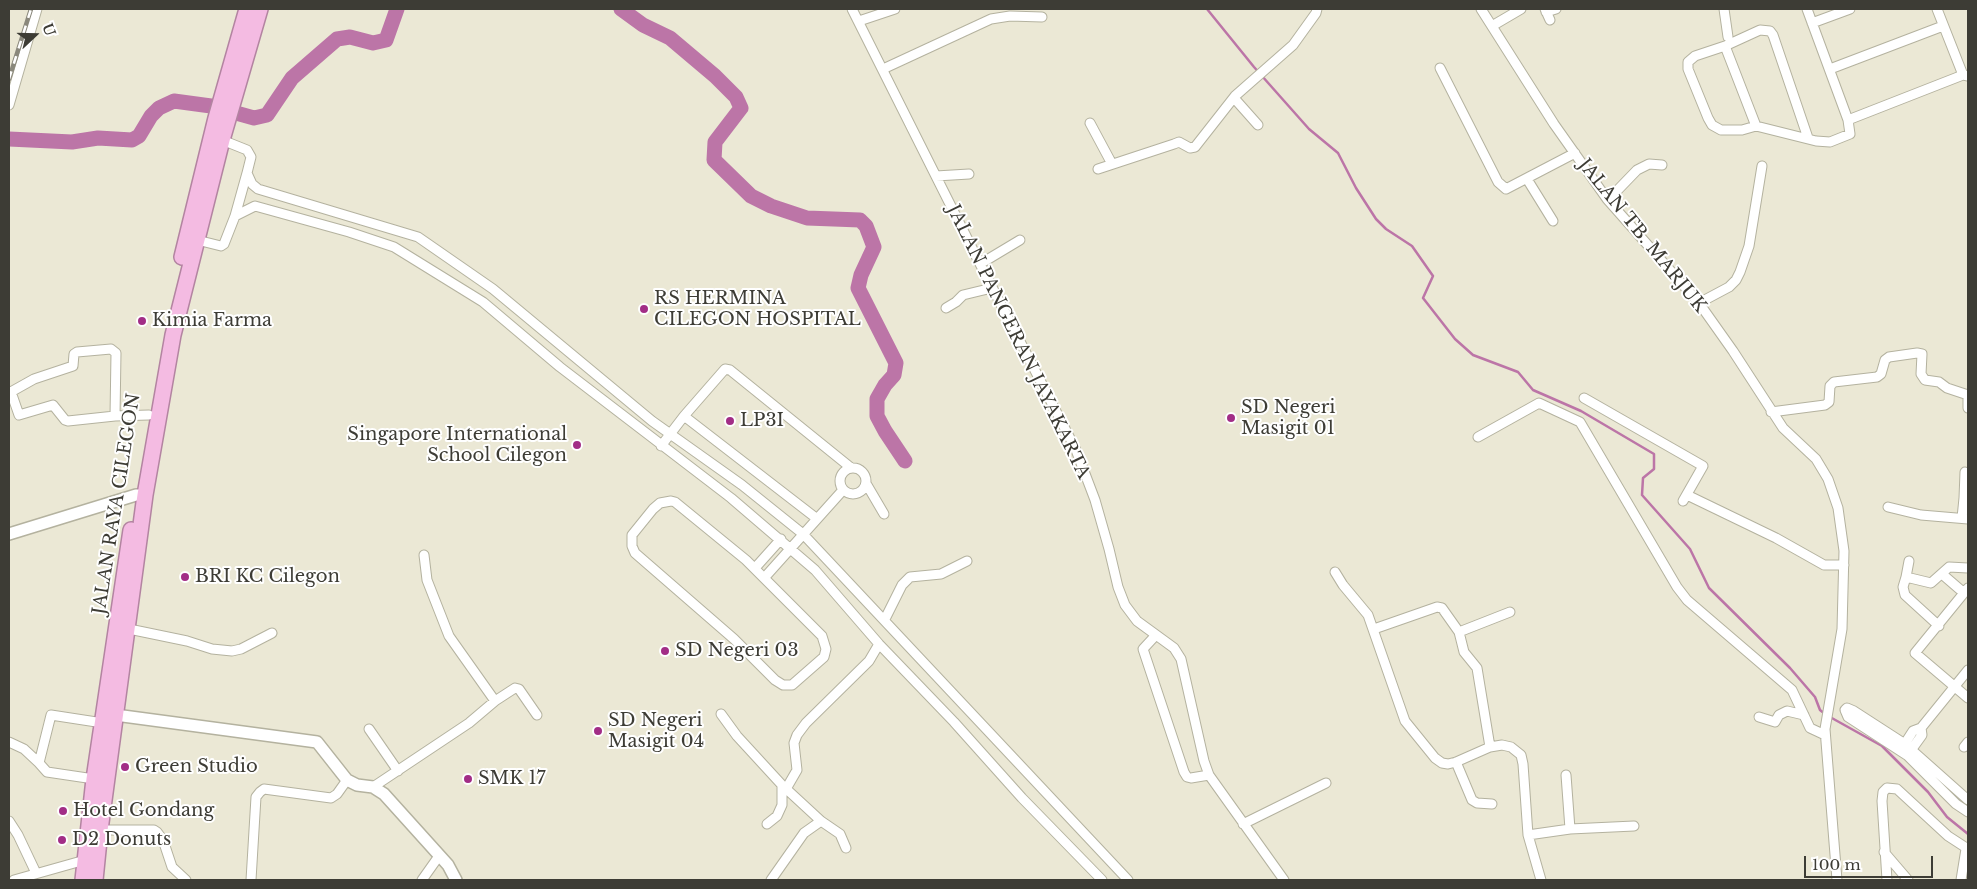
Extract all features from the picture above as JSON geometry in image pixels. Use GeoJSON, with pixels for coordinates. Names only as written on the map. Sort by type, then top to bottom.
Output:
{"type":"FeatureCollection","features":[{"type":"Feature","properties":{"kind":"highway"},"geometry":{"type":"LineString","coordinates":[[224,112],[248,9]]}},
{"type":"Feature","properties":{"kind":"highway"},"geometry":{"type":"LineString","coordinates":[[216,139],[260,9]]}},
{"type":"Feature","properties":{"kind":"highway","name":"JALAN RAYA CILEGON"},"geometry":{"type":"LineString","coordinates":[[95,880],[108,717],[141,495],[173,335],[197,240],[216,139]]}},
{"type":"Feature","properties":{"kind":"highway","name":"JALAN RAYA CILEGON"},"geometry":{"type":"LineString","coordinates":[[83,880],[94,780],[128,629],[149,416],[164,328],[216,139]]}},
{"type":"Feature","properties":{"kind":"street"},"geometry":{"type":"LineString","coordinates":[[9,105],[37,9]]}},
{"type":"Feature","properties":{"kind":"street","name":"JALAN PANGERAN JAYAKARTA"},"geometry":{"type":"LineString","coordinates":[[852,9],[992,288],[1076,450],[1095,500],[1118,587],[1125,605],[1137,621],[1174,648],[1182,659],[1204,761],[1209,775],[1284,880]]}},
{"type":"Feature","properties":{"kind":"street"},"geometry":{"type":"LineString","coordinates":[[859,21],[895,9]]}},
{"type":"Feature","properties":{"kind":"street"},"geometry":{"type":"LineString","coordinates":[[1098,169],[1179,142],[1193,148],[1234,98],[1294,45],[1317,9]]}},
{"type":"Feature","properties":{"kind":"street","name":"JALAN TB. MARJUK"},"geometry":{"type":"LineString","coordinates":[[1481,9],[1608,200],[1699,303],[1733,351],[1771,412],[1783,428],[1820,464],[1828,478],[1838,508],[1844,551],[1842,629],[1825,732],[1837,880]]}},
{"type":"Feature","properties":{"kind":"street"},"geometry":{"type":"LineString","coordinates":[[1492,26],[1521,9]]}},
{"type":"Feature","properties":{"kind":"street"},"geometry":{"type":"LineString","coordinates":[[1547,13],[1556,9]]}},
{"type":"Feature","properties":{"kind":"street"},"geometry":{"type":"LineString","coordinates":[[1724,9],[1727,42],[1756,126]]}},
{"type":"Feature","properties":{"kind":"street"},"geometry":{"type":"LineString","coordinates":[[1808,9],[1848,120],[1850,134],[1846,136],[1830,142],[1816,141],[1756,126],[1727,131],[1716,128],[1708,118],[1687,65],[1691,59],[1727,42],[1760,30],[1770,31],[1808,138]]}},
{"type":"Feature","properties":{"kind":"street"},"geometry":{"type":"LineString","coordinates":[[1812,22],[1850,9]]}},
{"type":"Feature","properties":{"kind":"street"},"geometry":{"type":"LineString","coordinates":[[1848,120],[1965,76],[1937,9]]}},
{"type":"Feature","properties":{"kind":"street"},"geometry":{"type":"LineString","coordinates":[[883,69],[991,19],[1010,16],[1042,17]]}},
{"type":"Feature","properties":{"kind":"street"},"geometry":{"type":"LineString","coordinates":[[1830,69],[1943,26]]}},
{"type":"Feature","properties":{"kind":"street"},"geometry":{"type":"LineString","coordinates":[[1440,68],[1502,186],[1506,189],[1527,180],[1575,153]]}},
{"type":"Feature","properties":{"kind":"street"},"geometry":{"type":"LineString","coordinates":[[1234,98],[1258,125]]}},
{"type":"Feature","properties":{"kind":"street"},"geometry":{"type":"LineString","coordinates":[[1090,122],[1112,164]]}},
{"type":"Feature","properties":{"kind":"street"},"geometry":{"type":"LineString","coordinates":[[197,240],[221,246],[224,244],[236,216],[251,157],[247,150],[216,139]]}},
{"type":"Feature","properties":{"kind":"street"},"geometry":{"type":"LineString","coordinates":[[1608,200],[1637,170],[1649,164],[1662,165]]}},
{"type":"Feature","properties":{"kind":"street"},"geometry":{"type":"LineString","coordinates":[[1699,303],[1729,287],[1736,280],[1740,272],[1749,246],[1762,166]]}},
{"type":"Feature","properties":{"kind":"street"},"geometry":{"type":"LineString","coordinates":[[247,173],[252,184],[258,189],[418,238],[493,290],[652,421],[742,485],[803,534],[885,619],[1107,860],[1128,880]]}},
{"type":"Feature","properties":{"kind":"street"},"geometry":{"type":"LineString","coordinates":[[936,176],[969,174]]}},
{"type":"Feature","properties":{"kind":"street"},"geometry":{"type":"LineString","coordinates":[[1527,180],[1553,222]]}},
{"type":"Feature","properties":{"kind":"street"},"geometry":{"type":"LineString","coordinates":[[255,206],[258,189]]}},
{"type":"Feature","properties":{"kind":"street"},"geometry":{"type":"LineString","coordinates":[[236,216],[255,206],[349,232],[394,247],[483,302],[560,367],[731,498],[781,539],[815,570],[879,644],[1100,878],[1107,860]]}},
{"type":"Feature","properties":{"kind":"street"},"geometry":{"type":"LineString","coordinates":[[980,264],[1020,240]]}},
{"type":"Feature","properties":{"kind":"street"},"geometry":{"type":"LineString","coordinates":[[946,308],[963,295],[992,288]]}},
{"type":"Feature","properties":{"kind":"street"},"geometry":{"type":"LineString","coordinates":[[520,333],[529,319]]}},
{"type":"Feature","properties":{"kind":"street"},"geometry":{"type":"LineString","coordinates":[[115,416],[116,353],[113,349],[77,352],[74,354],[73,366],[34,379],[10,393],[19,415],[54,405],[63,418],[68,421],[115,416],[149,416]]}},
{"type":"Feature","properties":{"kind":"street"},"geometry":{"type":"LineString","coordinates":[[1771,412],[1825,405],[1829,402],[1830,386],[1834,382],[1877,378],[1881,374],[1885,360],[1888,357],[1917,352],[1922,354],[1921,374],[1925,380],[1939,382],[1947,388],[1968,396],[1968,408]]}},
{"type":"Feature","properties":{"kind":"street"},"geometry":{"type":"LineString","coordinates":[[662,446],[684,416],[720,374],[725,370],[730,370],[850,467],[860,468],[866,476],[867,485],[884,514]]}},
{"type":"Feature","properties":{"kind":"street"},"geometry":{"type":"LineString","coordinates":[[1584,398],[1703,466],[1685,498],[1776,538],[1824,565],[1844,564]]}},
{"type":"Feature","properties":{"kind":"street"},"geometry":{"type":"LineString","coordinates":[[1478,437],[1538,403],[1580,422],[1677,587],[1687,600],[1792,690],[1810,728],[1825,732]]}},
{"type":"Feature","properties":{"kind":"street"},"geometry":{"type":"LineString","coordinates":[[684,416],[816,518]]}},
{"type":"Feature","properties":{"kind":"street"},"geometry":{"type":"LineString","coordinates":[[672,454],[682,442]]}},
{"type":"Feature","properties":{"kind":"street"},"geometry":{"type":"LineString","coordinates":[[850,467],[842,472],[839,481],[843,490],[851,495],[861,493],[867,485]]}},
{"type":"Feature","properties":{"kind":"street"},"geometry":{"type":"LineString","coordinates":[[1888,507],[1920,515],[1965,518],[1965,472]]}},
{"type":"Feature","properties":{"kind":"street"},"geometry":{"type":"LineString","coordinates":[[764,577],[843,490]]}},
{"type":"Feature","properties":{"kind":"street"},"geometry":{"type":"LineString","coordinates":[[9,534],[141,495]]}},
{"type":"Feature","properties":{"kind":"street"},"geometry":{"type":"LineString","coordinates":[[671,501],[682,508],[764,577],[822,636],[826,643],[824,657],[798,680],[788,686],[775,680],[734,639],[634,553],[632,535],[653,508],[660,503],[671,501]]}},
{"type":"Feature","properties":{"kind":"street"},"geometry":{"type":"LineString","coordinates":[[755,568],[781,539]]}},
{"type":"Feature","properties":{"kind":"street"},"geometry":{"type":"LineString","coordinates":[[424,556],[427,580],[450,636],[495,701]]}},
{"type":"Feature","properties":{"kind":"street"},"geometry":{"type":"LineString","coordinates":[[885,619],[902,585],[910,577],[941,574],[967,561]]}},
{"type":"Feature","properties":{"kind":"street"},"geometry":{"type":"LineString","coordinates":[[1909,561],[1903,587],[1905,595],[1939,626]]}},
{"type":"Feature","properties":{"kind":"street"},"geometry":{"type":"LineString","coordinates":[[1906,577],[1931,583],[1949,567],[1968,568]]}},
{"type":"Feature","properties":{"kind":"street"},"geometry":{"type":"LineString","coordinates":[[1335,572],[1343,586],[1368,615],[1405,720],[1434,758],[1442,763],[1456,762],[1490,747],[1507,745],[1516,750],[1521,756],[1528,835],[1541,880]]}},
{"type":"Feature","properties":{"kind":"street"},"geometry":{"type":"LineString","coordinates":[[1942,574],[1966,591],[1915,653],[1968,698]]}},
{"type":"Feature","properties":{"kind":"street"},"geometry":{"type":"LineString","coordinates":[[1374,629],[1437,607],[1442,608],[1448,614],[1459,632],[1464,652],[1478,673],[1490,747]]}},
{"type":"Feature","properties":{"kind":"street"},"geometry":{"type":"LineString","coordinates":[[1459,632],[1510,612]]}},
{"type":"Feature","properties":{"kind":"street"},"geometry":{"type":"LineString","coordinates":[[128,629],[187,641],[212,649],[232,651],[241,649],[272,633]]}},
{"type":"Feature","properties":{"kind":"street"},"geometry":{"type":"LineString","coordinates":[[1156,635],[1143,649],[1184,772],[1187,777],[1192,779],[1209,775]]}},
{"type":"Feature","properties":{"kind":"street"},"geometry":{"type":"LineString","coordinates":[[767,824],[777,816],[782,806],[784,787],[798,770],[794,743],[797,735],[806,723],[869,661],[879,644]]}},
{"type":"Feature","properties":{"kind":"street"},"geometry":{"type":"LineString","coordinates":[[1906,750],[1922,734],[1921,728],[1968,670]]}},
{"type":"Feature","properties":{"kind":"street"},"geometry":{"type":"LineString","coordinates":[[373,788],[469,723],[495,701],[515,688],[519,689],[537,715]]}},
{"type":"Feature","properties":{"kind":"street"},"geometry":{"type":"LineString","coordinates":[[1968,800],[1906,750],[1854,711],[1847,708],[1845,710],[1848,717],[1906,750],[1956,804],[1968,812]]}},
{"type":"Feature","properties":{"kind":"street"},"geometry":{"type":"LineString","coordinates":[[1758,718],[1775,722],[1779,715],[1787,711],[1804,715]]}},
{"type":"Feature","properties":{"kind":"street"},"geometry":{"type":"LineString","coordinates":[[721,714],[736,736],[784,787],[820,821],[840,834],[846,848]]}},
{"type":"Feature","properties":{"kind":"street"},"geometry":{"type":"LineString","coordinates":[[39,763],[51,715],[108,717],[312,740],[320,745],[347,780],[357,785],[373,788],[384,794],[448,865],[456,880]]}},
{"type":"Feature","properties":{"kind":"street"},"geometry":{"type":"LineString","coordinates":[[369,729],[398,770]]}},
{"type":"Feature","properties":{"kind":"street"},"geometry":{"type":"LineString","coordinates":[[9,742],[24,749],[47,772],[94,780]]}},
{"type":"Feature","properties":{"kind":"street"},"geometry":{"type":"LineString","coordinates":[[1456,762],[1472,800],[1477,803],[1492,804]]}},
{"type":"Feature","properties":{"kind":"street"},"geometry":{"type":"LineString","coordinates":[[1566,775],[1570,829]]}},
{"type":"Feature","properties":{"kind":"street"},"geometry":{"type":"LineString","coordinates":[[251,880],[256,797],[260,792],[264,789],[331,798],[337,794],[347,780]]}},
{"type":"Feature","properties":{"kind":"street"},"geometry":{"type":"LineString","coordinates":[[1243,824],[1326,783]]}},
{"type":"Feature","properties":{"kind":"street"},"geometry":{"type":"LineString","coordinates":[[1887,880],[1882,801],[1883,792],[1891,787],[1904,795],[1942,830],[1967,849],[1961,880]]}},
{"type":"Feature","properties":{"kind":"street"},"geometry":{"type":"LineString","coordinates":[[9,821],[18,835],[36,873]]}},
{"type":"Feature","properties":{"kind":"street"},"geometry":{"type":"LineString","coordinates":[[771,880],[804,833],[820,821]]}},
{"type":"Feature","properties":{"kind":"street"},"geometry":{"type":"LineString","coordinates":[[1528,835],[1570,829],[1634,826]]}},
{"type":"Feature","properties":{"kind":"street"},"geometry":{"type":"LineString","coordinates":[[100,830],[154,830],[163,840],[172,867],[186,880]]}},
{"type":"Feature","properties":{"kind":"street"},"geometry":{"type":"LineString","coordinates":[[1884,851],[1908,880]]}},
{"type":"Feature","properties":{"kind":"street"},"geometry":{"type":"LineString","coordinates":[[422,880],[440,856]]}},
{"type":"Feature","properties":{"kind":"street"},"geometry":{"type":"LineString","coordinates":[[14,880],[85,860]]}},
{"type":"Feature","properties":{"kind":"waterway"},"geometry":{"type":"LineString","coordinates":[[9,139],[72,142],[98,138],[132,140],[139,136],[151,116],[159,108],[174,101],[211,106],[254,118],[267,115],[292,78],[337,39],[350,37],[373,43],[386,40],[397,9]]}},
{"type":"Feature","properties":{"kind":"waterway"},"geometry":{"type":"LineString","coordinates":[[621,9],[643,25],[670,38],[715,76],[736,97],[741,108],[715,142],[714,160],[751,196],[771,206],[807,218],[860,220],[866,226],[874,247],[861,275],[858,288],[896,363],[894,375],[885,385],[877,399],[877,416],[905,461]]}},
{"type":"Feature","properties":{"kind":"waterway"},"geometry":{"type":"LineString","coordinates":[[1207,9],[1254,67],[1309,129],[1338,153],[1356,188],[1376,219],[1386,229],[1412,246],[1433,276],[1423,298],[1455,339],[1473,355],[1518,372],[1533,390],[1581,411],[1654,454],[1654,469],[1643,478],[1642,495],[1690,549],[1709,588],[1790,668],[1815,697],[1820,710],[1825,714]]}},
{"type":"Feature","properties":{"kind":"waterway"},"geometry":{"type":"LineString","coordinates":[[1830,717],[1882,746],[1928,792],[1947,817],[1968,834]]}},
{"type":"Feature","properties":{"kind":"railway"},"geometry":{"type":"LineString","coordinates":[[9,79],[31,9]]}},
{"type":"Feature","properties":{"kind":"place","name":"RS HERMINA CILEGON HOSPITAL"},"geometry":{"type":"Point","coordinates":[644,309]}},
{"type":"Feature","properties":{"kind":"place","name":"Kimia Farma"},"geometry":{"type":"Point","coordinates":[142,321]}},
{"type":"Feature","properties":{"kind":"place","name":"SD Negeri Masigit 01"},"geometry":{"type":"Point","coordinates":[1231,418]}},
{"type":"Feature","properties":{"kind":"place","name":"LP3I"},"geometry":{"type":"Point","coordinates":[730,421]}},
{"type":"Feature","properties":{"kind":"place","name":"Singapore International School Cilegon"},"geometry":{"type":"Point","coordinates":[577,445]}},
{"type":"Feature","properties":{"kind":"place","name":"BRI KC Cilegon"},"geometry":{"type":"Point","coordinates":[185,577]}},
{"type":"Feature","properties":{"kind":"place","name":"SD Negeri 03"},"geometry":{"type":"Point","coordinates":[665,651]}},
{"type":"Feature","properties":{"kind":"place","name":"SD Negeri Masigit 04"},"geometry":{"type":"Point","coordinates":[598,731]}},
{"type":"Feature","properties":{"kind":"place","name":"Green Studio"},"geometry":{"type":"Point","coordinates":[125,767]}},
{"type":"Feature","properties":{"kind":"place","name":"SMK 17"},"geometry":{"type":"Point","coordinates":[468,779]}},
{"type":"Feature","properties":{"kind":"place","name":"Hotel Gondang"},"geometry":{"type":"Point","coordinates":[63,811]}},
{"type":"Feature","properties":{"kind":"place","name":"D2 Donuts"},"geometry":{"type":"Point","coordinates":[62,840]}}]}
